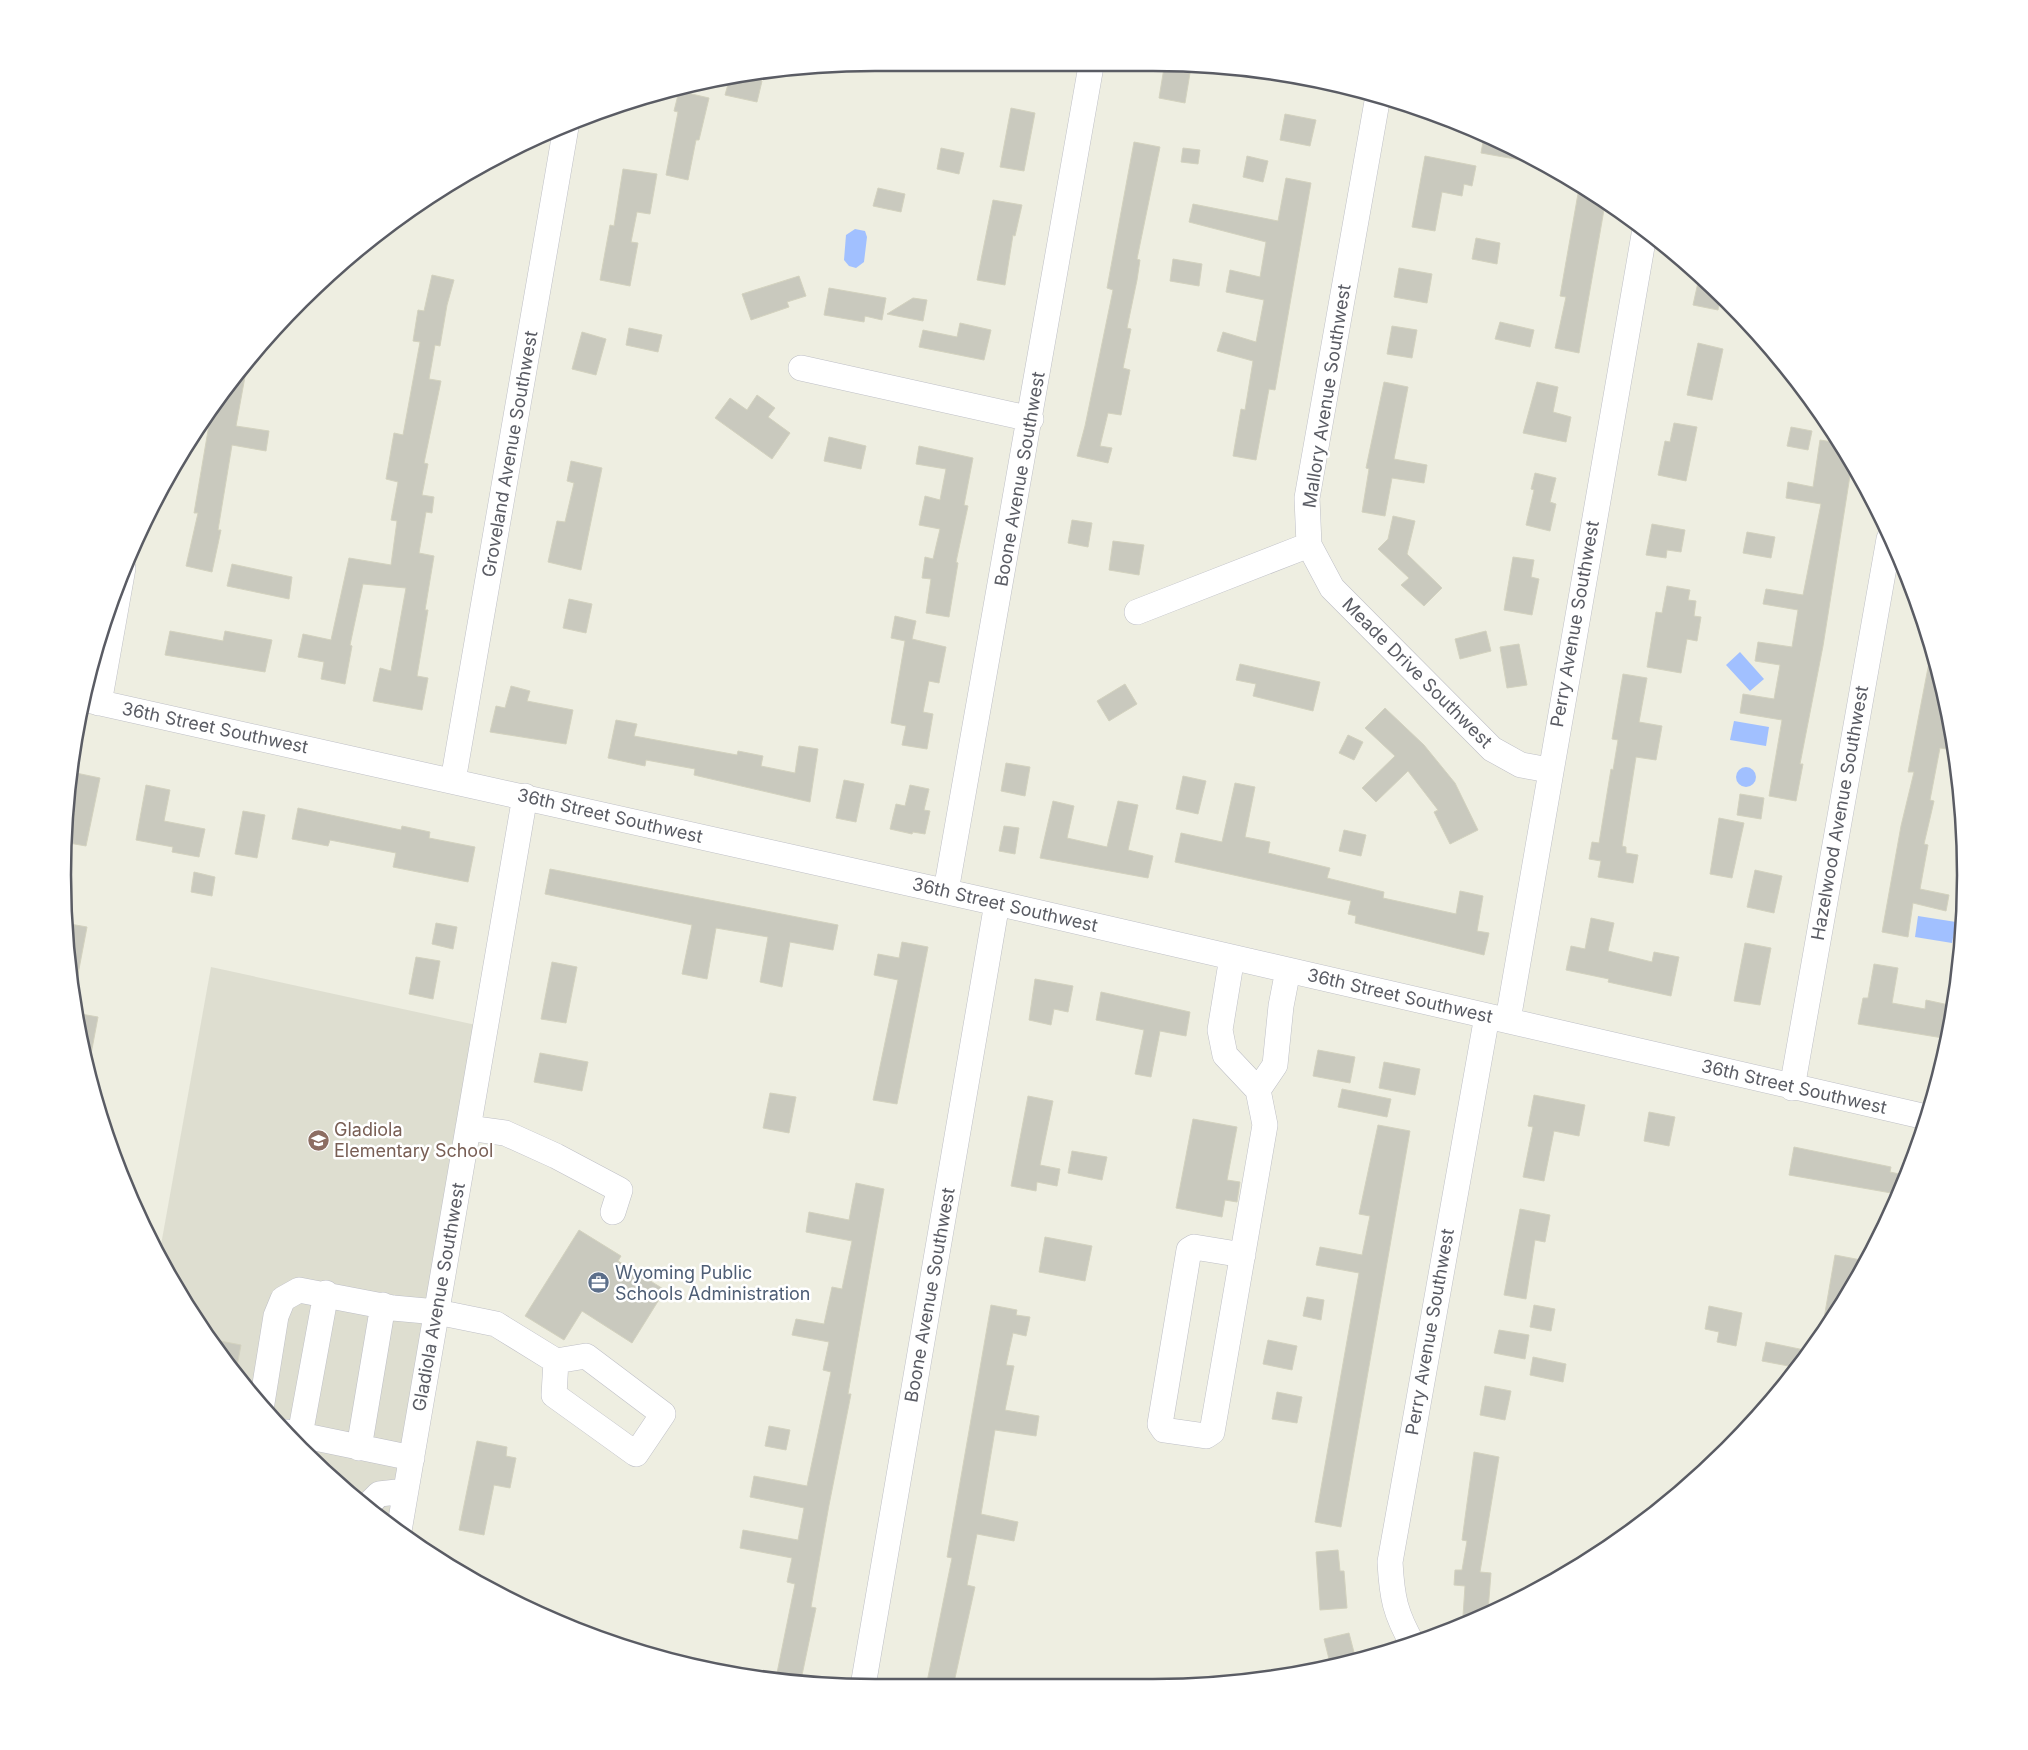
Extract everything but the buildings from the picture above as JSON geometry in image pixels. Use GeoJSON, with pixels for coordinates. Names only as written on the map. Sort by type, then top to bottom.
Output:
{"type":"FeatureCollection","features":[{"type":"Feature","properties":{"kind":"street","name":"Boone Avenue Southwest"},"geometry":{"type":"LineString","coordinates":[[946,891],[1031,419],[1090,71]]}},
{"type":"Feature","properties":{"kind":"street","name":"Mallory Avenue Southwest"},"geometry":{"type":"LineString","coordinates":[[1309,545],[1307,498],[1377,104]]}},
{"type":"Feature","properties":{"kind":"street","name":"Groveland Avenue Southwest"},"geometry":{"type":"LineString","coordinates":[[453,781],[565,133]]}},
{"type":"Feature","properties":{"kind":"street","name":"Perry Avenue Southwest"},"geometry":{"type":"LineString","coordinates":[[1409,1637],[1392,1597],[1390,1562],[1498,1018],[1550,770],[1643,238]]}},
{"type":"Feature","properties":{"kind":"street"},"geometry":{"type":"LineString","coordinates":[[801,368],[1031,419]]}},
{"type":"Feature","properties":{"kind":"street"},"geometry":{"type":"LineString","coordinates":[[1137,612],[1309,545]]}},
{"type":"Feature","properties":{"kind":"street","name":"Meade Drive Southwest"},"geometry":{"type":"LineString","coordinates":[[1309,545],[1332,588],[1492,749],[1521,765],[1550,770]]}},
{"type":"Feature","properties":{"kind":"street","name":"Hazelwood Avenue Southwest"},"geometry":{"type":"LineString","coordinates":[[1792,1088],[1887,548]]}},
{"type":"Feature","properties":{"kind":"street"},"geometry":{"type":"LineString","coordinates":[[91,701],[100,664]]}},
{"type":"Feature","properties":{"kind":"street","name":"36th Street Southwest"},"geometry":{"type":"LineString","coordinates":[[91,701],[946,891],[1792,1088],[1919,1116]]}},
{"type":"Feature","properties":{"kind":"street","name":"Gladiola Avenue Southwest"},"geometry":{"type":"LineString","coordinates":[[401,1524],[525,796]]}},
{"type":"Feature","properties":{"kind":"street","name":"Boone Avenue Southwest"},"geometry":{"type":"LineString","coordinates":[[864,1679],[996,903]]}},
{"type":"Feature","properties":{"kind":"street"},"geometry":{"type":"LineString","coordinates":[[1232,957],[1220,1030],[1223,1047],[1225,1055],[1258,1090],[1265,1125],[1243,1255],[1212,1432],[1206,1436],[1164,1430],[1160,1424],[1189,1250],[1194,1247],[1243,1255]]}},
{"type":"Feature","properties":{"kind":"street"},"geometry":{"type":"LineString","coordinates":[[1258,1090],[1275,1065],[1280,1006],[1288,970]]}},
{"type":"Feature","properties":{"kind":"street"},"geometry":{"type":"LineString","coordinates":[[468,1128],[505,1133],[556,1156],[620,1190],[613,1212]]}},
{"type":"Feature","properties":{"kind":"street"},"geometry":{"type":"LineString","coordinates":[[263,1396],[276,1316],[283,1299],[299,1290],[326,1293],[383,1305],[436,1312],[496,1324],[556,1361]]}},
{"type":"Feature","properties":{"kind":"street"},"geometry":{"type":"LineString","coordinates":[[294,1429],[326,1293]]}},
{"type":"Feature","properties":{"kind":"street"},"geometry":{"type":"LineString","coordinates":[[359,1448],[383,1305]]}},
{"type":"Feature","properties":{"kind":"street"},"geometry":{"type":"LineString","coordinates":[[300,1435],[412,1458]]}},
{"type":"Feature","properties":{"kind":"street"},"geometry":{"type":"LineString","coordinates":[[372,1501],[379,1494],[406,1491]]}},
{"type":"Feature","properties":{"kind":"shaded area","name":"Gladiola Elementary School"},"geometry":{"type":"Polygon","coordinates":[[[211,967],[476,1025],[390,1516],[345,1479],[271,1405],[237,1364],[207,1322],[161,1244],[211,967]]]}},
{"type":"Feature","properties":{"kind":"water"},"geometry":{"type":"Polygon","coordinates":[[[855,229],[865,231],[867,237],[864,262],[856,268],[849,266],[844,260],[846,235],[855,229]]]}},
{"type":"Feature","properties":{"kind":"water"},"geometry":{"type":"Polygon","coordinates":[[[1740,652],[1764,679],[1750,691],[1726,665],[1740,652]]]}},
{"type":"Feature","properties":{"kind":"water"},"geometry":{"type":"Polygon","coordinates":[[[1734,721],[1769,727],[1766,746],[1730,740],[1734,721]]]}},
{"type":"Feature","properties":{"kind":"water"},"geometry":{"type":"Polygon","coordinates":[[[1746,767],[1753,770],[1756,777],[1753,784],[1746,787],[1739,784],[1736,777],[1739,770],[1746,767]]]}},
{"type":"Feature","properties":{"kind":"water"},"geometry":{"type":"Polygon","coordinates":[[[1918,916],[1955,922],[1952,943],[1915,937],[1918,916]]]}},
{"type":"Feature","properties":{"kind":"place","name":"Gladiola Elementary School"},"geometry":{"type":"Point","coordinates":[318,1140]}},
{"type":"Feature","properties":{"kind":"place","name":"Wyoming Public Schools Administration"},"geometry":{"type":"Point","coordinates":[599,1283]}}]}
